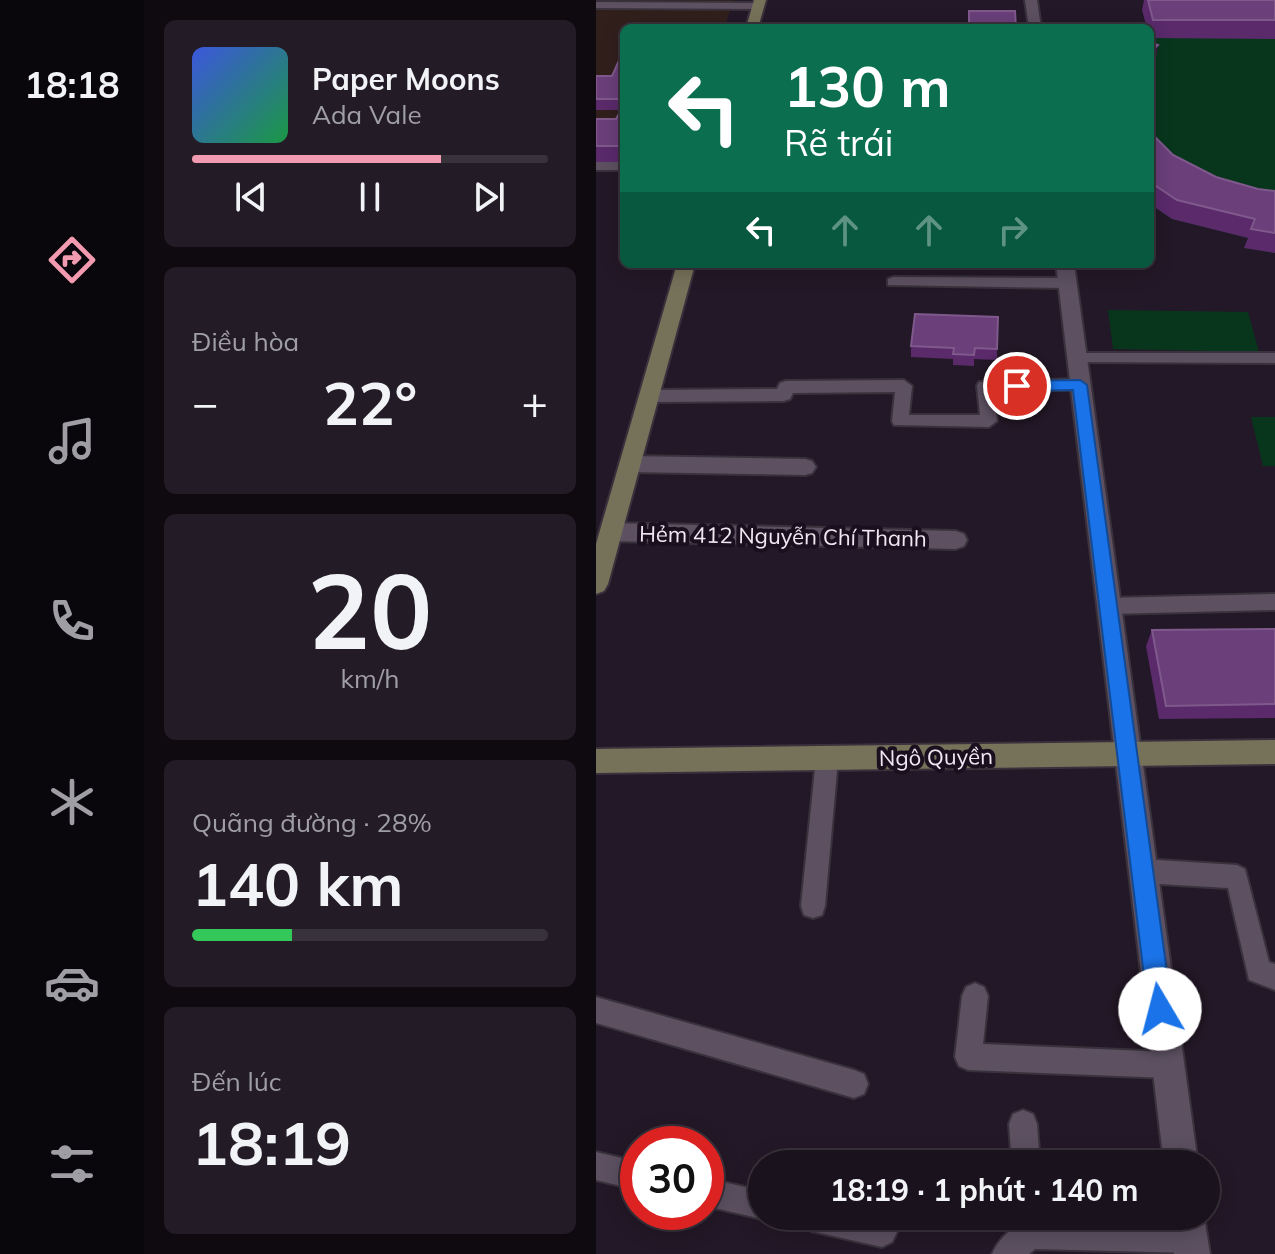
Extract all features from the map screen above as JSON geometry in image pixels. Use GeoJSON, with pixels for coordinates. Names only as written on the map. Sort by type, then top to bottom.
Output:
{"type":"FeatureCollection","features":[{"type":"Feature","properties":{"kind":"main road"},"geometry":{"type":"LineString","coordinates":[[753,24],[759,3]]}},
{"type":"Feature","properties":{"kind":"main road"},"geometry":{"type":"LineString","coordinates":[[596,584],[685,268]]}},
{"type":"Feature","properties":{"kind":"main road","name":"Ngô Quyền"},"geometry":{"type":"LineString","coordinates":[[596,761],[1275,752]]}},
{"type":"Feature","properties":{"kind":"street"},"geometry":{"type":"LineString","coordinates":[[1031,0],[1034,24]]}},
{"type":"Feature","properties":{"kind":"street"},"geometry":{"type":"LineString","coordinates":[[1066,274],[1179,1150]]}},
{"type":"Feature","properties":{"kind":"street"},"geometry":{"type":"LineString","coordinates":[[629,464],[805,467]]}},
{"type":"Feature","properties":{"kind":"street","name":"Hẻm 412 Nguyễn Chí Thanh"},"geometry":{"type":"LineString","coordinates":[[611,532],[956,540]]}},
{"type":"Feature","properties":{"kind":"lane"},"geometry":{"type":"LineString","coordinates":[[596,17],[599,5],[759,3]]}},
{"type":"Feature","properties":{"kind":"lane"},"geometry":{"type":"LineString","coordinates":[[596,166],[620,166]]}},
{"type":"Feature","properties":{"kind":"lane"},"geometry":{"type":"LineString","coordinates":[[893,282],[1066,274]]}},
{"type":"Feature","properties":{"kind":"lane"},"geometry":{"type":"LineString","coordinates":[[1077,358],[1275,358]]}},
{"type":"Feature","properties":{"kind":"lane"},"geometry":{"type":"LineString","coordinates":[[648,396],[784,395],[786,387],[904,386],[900,421],[934,423],[989,421],[985,386],[1080,385]]}},
{"type":"Feature","properties":{"kind":"lane"},"geometry":{"type":"LineString","coordinates":[[1108,606],[1275,602]]}},
{"type":"Feature","properties":{"kind":"lane"},"geometry":{"type":"LineString","coordinates":[[813,906],[827,759]]}},
{"type":"Feature","properties":{"kind":"lane"},"geometry":{"type":"LineString","coordinates":[[1142,871],[1237,877],[1258,971],[1275,977]]}},
{"type":"Feature","properties":{"kind":"lane"},"geometry":{"type":"LineString","coordinates":[[975,996],[968,1057],[1168,1065]]}},
{"type":"Feature","properties":{"kind":"lane"},"geometry":{"type":"LineString","coordinates":[[596,1010],[854,1084]]}},
{"type":"Feature","properties":{"kind":"lane"},"geometry":{"type":"LineString","coordinates":[[1023,1124],[1025,1150]]}},
{"type":"Feature","properties":{"kind":"lane"},"geometry":{"type":"LineString","coordinates":[[596,1166],[620,1172]]}},
{"type":"Feature","properties":{"kind":"lane"},"geometry":{"type":"LineString","coordinates":[[724,1196],[748,1202]]}},
{"type":"Feature","properties":{"kind":"lane"},"geometry":{"type":"LineString","coordinates":[[873,1230],[882,1232]]}},
{"type":"Feature","properties":{"kind":"lane"},"geometry":{"type":"LineString","coordinates":[[1007,1254],[1025,1230]]}},
{"type":"Feature","properties":{"kind":"lane"},"geometry":{"type":"LineString","coordinates":[[1102,1230],[1190,1236]]}},
{"type":"Feature","properties":{"kind":"shaded area"},"geometry":{"type":"Polygon","coordinates":[[[596,0],[734,0],[725,24],[620,24],[620,162],[596,162],[596,0]]]}},
{"type":"Feature","properties":{"kind":"green space"},"geometry":{"type":"Polygon","coordinates":[[[1275,11],[1275,253],[1244,248],[1248,238],[1172,219],[1154,207],[1154,27],[1275,11]]]}},
{"type":"Feature","properties":{"kind":"green space"},"geometry":{"type":"Polygon","coordinates":[[[1108,310],[1248,312],[1259,352],[1113,349],[1108,310]]]}},
{"type":"Feature","properties":{"kind":"green space"},"geometry":{"type":"Polygon","coordinates":[[[1251,417],[1275,417],[1275,466],[1263,466],[1251,417]]]}},
{"type":"Feature","properties":{"kind":"building"},"geometry":{"type":"Polygon","coordinates":[[[1148,0],[1275,0],[1275,20],[1153,20],[1148,0]]]}},
{"type":"Feature","properties":{"kind":"building"},"geometry":{"type":"Polygon","coordinates":[[[969,11],[1015,11],[1016,24],[969,24],[969,11]]]}},
{"type":"Feature","properties":{"kind":"building"},"geometry":{"type":"Polygon","coordinates":[[[634,23],[718,23],[718,24],[634,23]]]}},
{"type":"Feature","properties":{"kind":"building"},"geometry":{"type":"Polygon","coordinates":[[[620,58],[620,99],[596,99],[596,76],[612,76],[620,58]]]}},
{"type":"Feature","properties":{"kind":"building"},"geometry":{"type":"Polygon","coordinates":[[[620,112],[620,146],[596,146],[596,119],[616,119],[620,112]]]}},
{"type":"Feature","properties":{"kind":"building"},"geometry":{"type":"Polygon","coordinates":[[[1154,136],[1173,155],[1216,177],[1275,191],[1275,233],[1251,229],[1255,219],[1177,200],[1154,185],[1154,136]]]}},
{"type":"Feature","properties":{"kind":"building"},"geometry":{"type":"Polygon","coordinates":[[[915,314],[998,317],[997,349],[975,348],[974,355],[953,354],[954,348],[911,346],[915,314]]]}},
{"type":"Feature","properties":{"kind":"building"},"geometry":{"type":"Polygon","coordinates":[[[1275,629],[1275,704],[1166,706],[1152,630],[1275,629]]]}},
{"type":"Feature","properties":{"kind":"route"},"geometry":{"type":"LineString","coordinates":[[1017,386],[1080,385],[1160,1009]]}}]}
